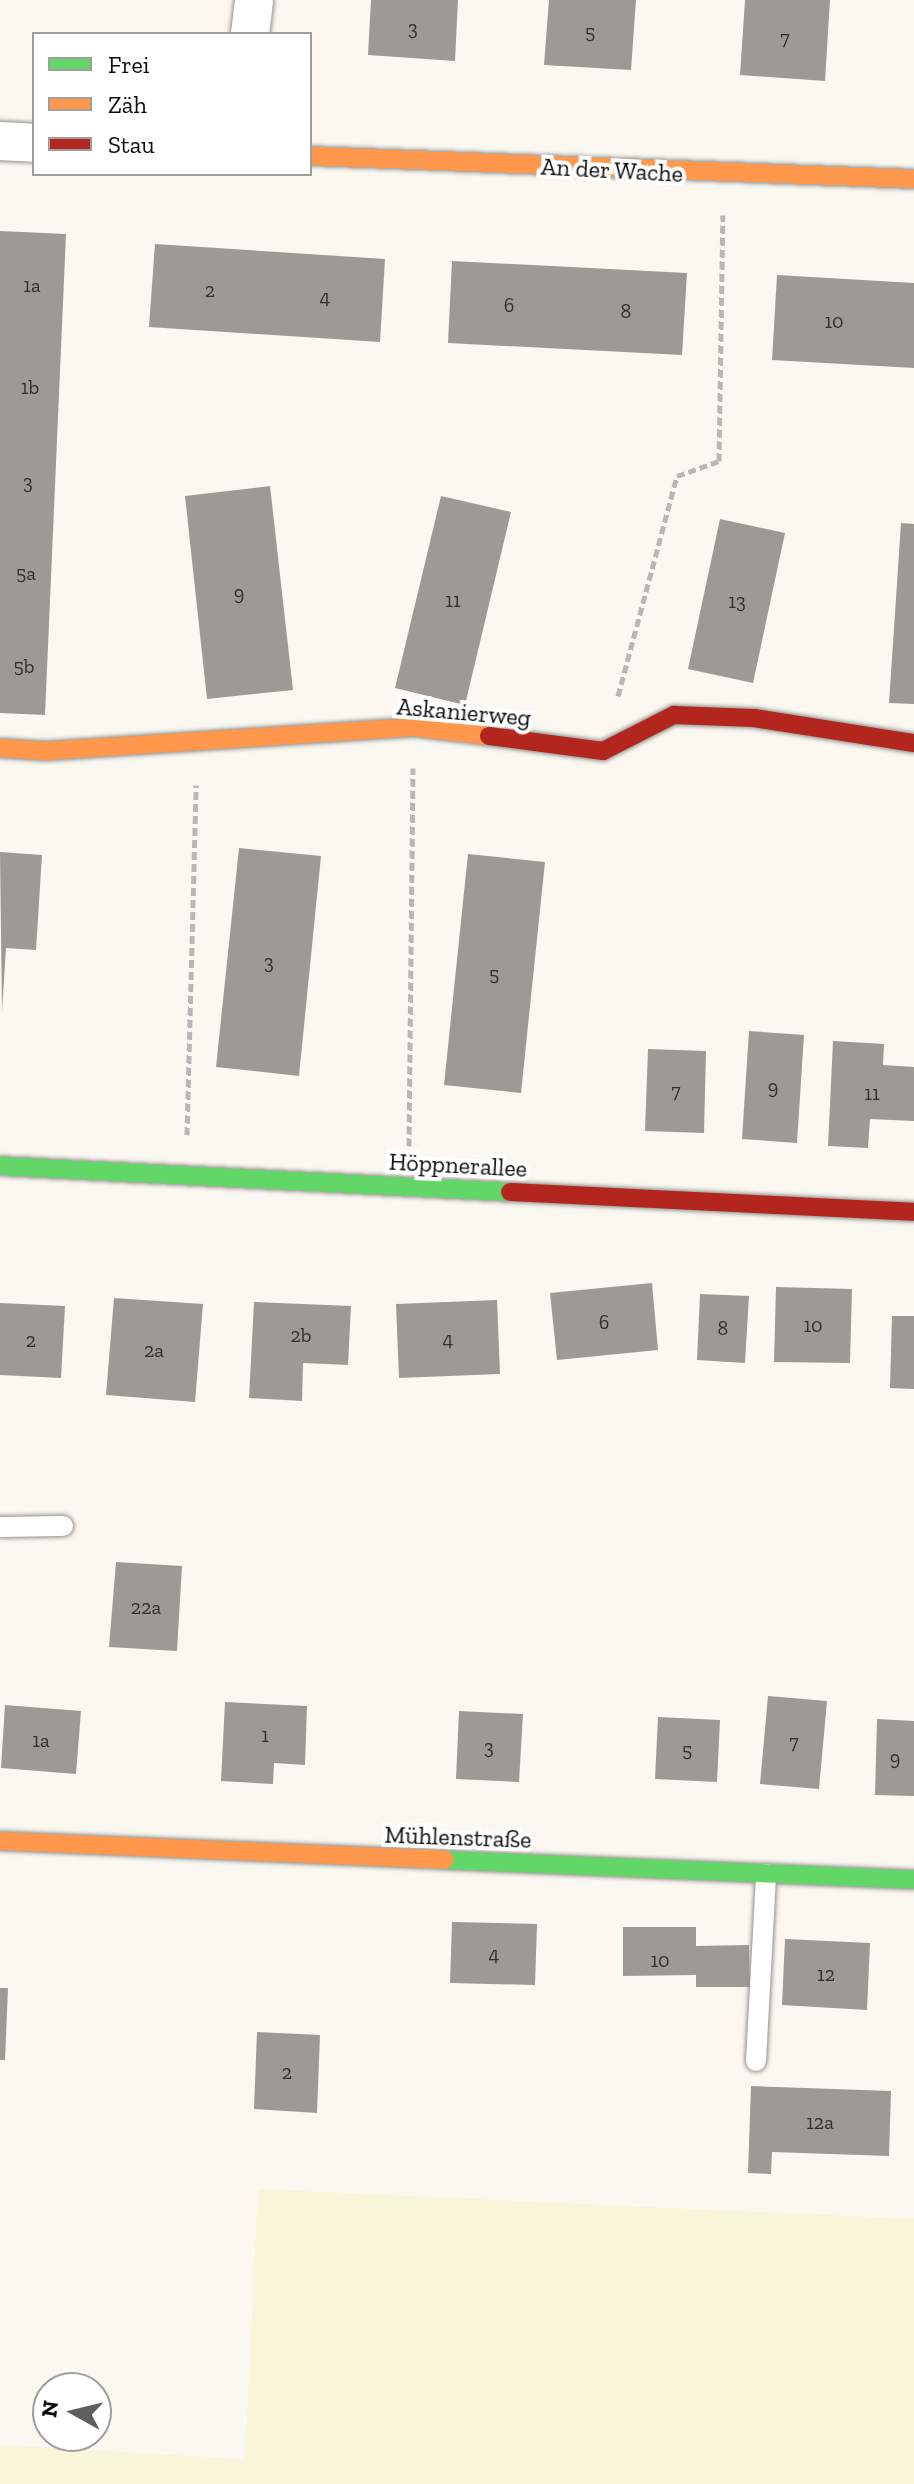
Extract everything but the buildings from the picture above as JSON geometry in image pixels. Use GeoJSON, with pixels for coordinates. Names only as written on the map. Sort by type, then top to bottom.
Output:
{"type":"FeatureCollection","features":[{"type":"Feature","properties":{"kind":"street"},"geometry":{"type":"LineString","coordinates":[[250,32],[254,0]]}},
{"type":"Feature","properties":{"kind":"street"},"geometry":{"type":"LineString","coordinates":[[0,141],[32,143]]}},
{"type":"Feature","properties":{"kind":"street","name":"An der Wache"},"geometry":{"type":"LineString","coordinates":[[312,156],[724,175],[914,179]]}},
{"type":"Feature","properties":{"kind":"street"},"geometry":{"type":"LineString","coordinates":[[603,751],[674,715],[754,718],[914,743]]}},
{"type":"Feature","properties":{"kind":"street","name":"Askanierweg"},"geometry":{"type":"LineString","coordinates":[[0,748],[45,751],[198,737],[414,727],[603,751]]}},
{"type":"Feature","properties":{"kind":"street","name":"Höppnerallee"},"geometry":{"type":"LineString","coordinates":[[0,1166],[914,1212]]}},
{"type":"Feature","properties":{"kind":"street","name":"Mühlenstraße"},"geometry":{"type":"LineString","coordinates":[[0,1841],[914,1880]]}},
{"type":"Feature","properties":{"kind":"lane"},"geometry":{"type":"LineString","coordinates":[[0,1527],[63,1526]]}},
{"type":"Feature","properties":{"kind":"lane"},"geometry":{"type":"LineString","coordinates":[[756,2061],[766,1874]]}},
{"type":"Feature","properties":{"kind":"path"},"geometry":{"type":"LineString","coordinates":[[603,751],[677,476],[719,461],[724,175]]}},
{"type":"Feature","properties":{"kind":"path"},"geometry":{"type":"LineString","coordinates":[[409,1187],[414,727]]}},
{"type":"Feature","properties":{"kind":"path"},"geometry":{"type":"LineString","coordinates":[[186,1176],[198,737]]}},
{"type":"Feature","properties":{"kind":"shaded area"},"geometry":{"type":"Polygon","coordinates":[[[258,2189],[914,2219],[914,2484],[0,2484],[0,2445],[32,2447],[32,2452],[112,2451],[245,2459],[258,2189]]]}},
{"type":"Feature","properties":{"kind":"traffic: fast"},"geometry":{"type":"LineString","coordinates":[[0,1166],[510,1192]]}},
{"type":"Feature","properties":{"kind":"traffic: fast"},"geometry":{"type":"LineString","coordinates":[[445,1860],[914,1880]]}},
{"type":"Feature","properties":{"kind":"traffic: slow"},"geometry":{"type":"LineString","coordinates":[[312,156],[914,179]]}},
{"type":"Feature","properties":{"kind":"traffic: slow"},"geometry":{"type":"LineString","coordinates":[[0,748],[45,751],[414,727],[489,736]]}},
{"type":"Feature","properties":{"kind":"traffic: slow"},"geometry":{"type":"LineString","coordinates":[[0,1841],[445,1860]]}},
{"type":"Feature","properties":{"kind":"traffic: jam"},"geometry":{"type":"LineString","coordinates":[[489,736],[603,751],[674,715],[754,718],[914,743]]}},
{"type":"Feature","properties":{"kind":"traffic: jam"},"geometry":{"type":"LineString","coordinates":[[510,1192],[914,1212]]}}]}
